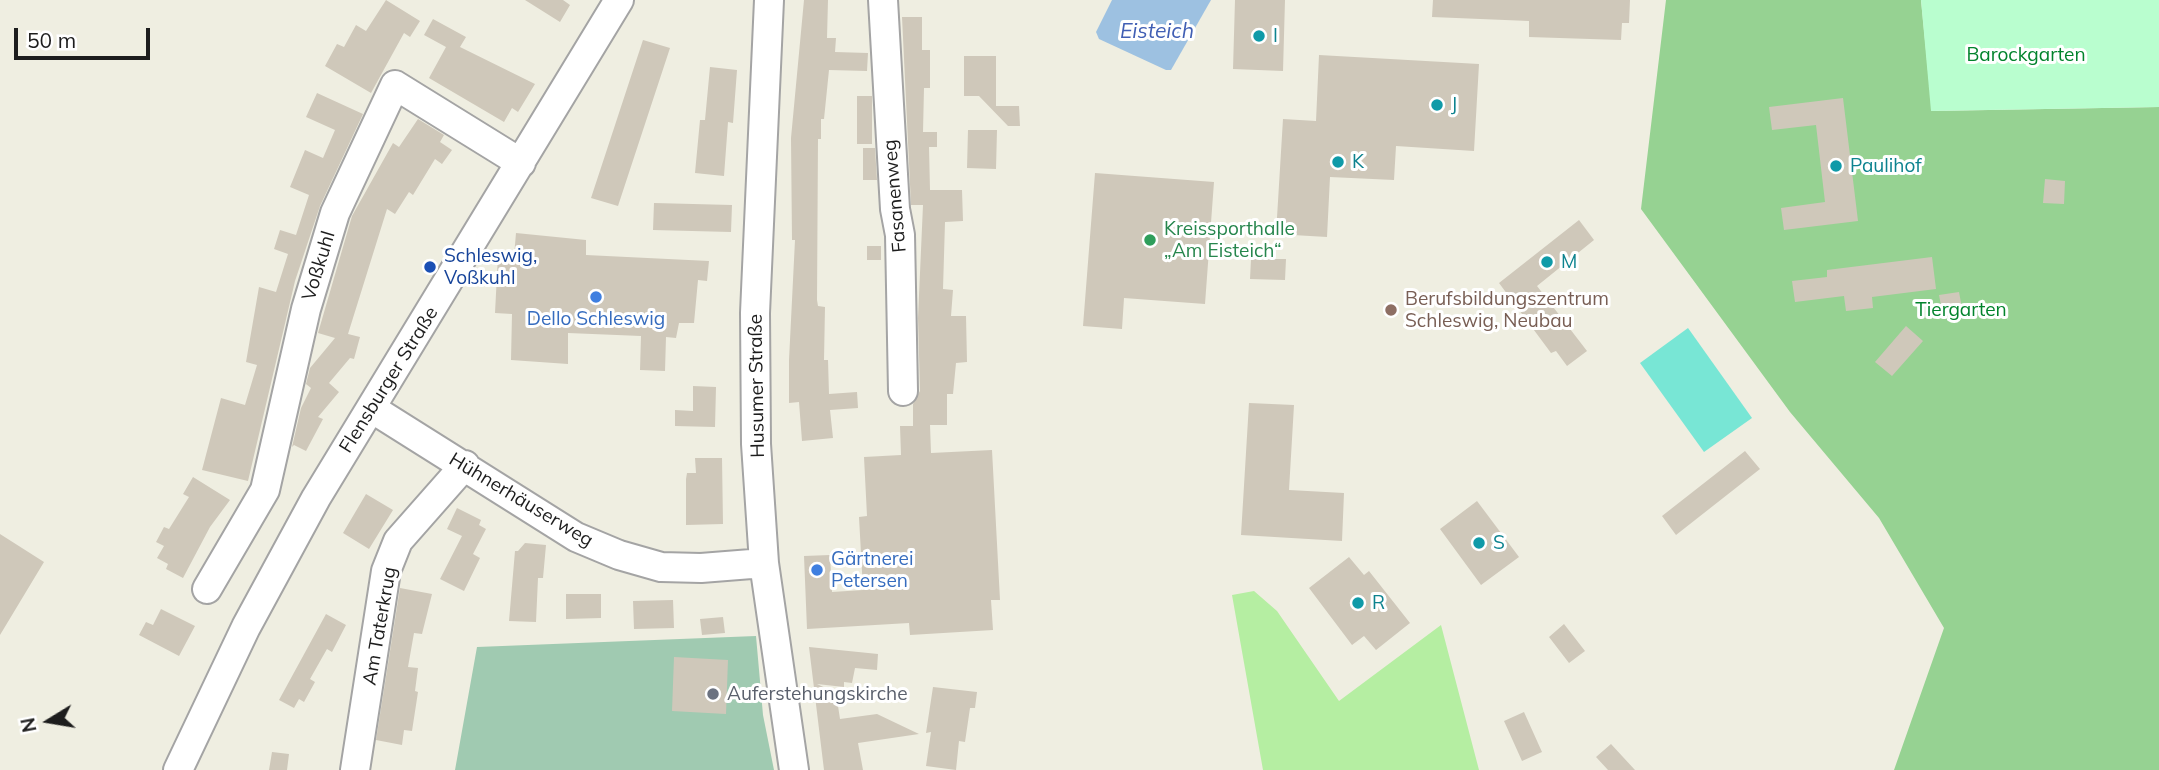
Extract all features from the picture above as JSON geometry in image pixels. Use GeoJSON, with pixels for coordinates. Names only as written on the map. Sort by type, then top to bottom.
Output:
{"type":"FeatureCollection","features":[{"type":"Feature","properties":{"kind":"street","name":"Flensburger Straße"},"geometry":{"type":"LineString","coordinates":[[178,770],[246,627],[316,498],[618,0]]}},
{"type":"Feature","properties":{"kind":"street","name":"Husumer Straße"},"geometry":{"type":"LineString","coordinates":[[769,0],[755,313],[756,443],[764,563],[794,770]]}},
{"type":"Feature","properties":{"kind":"street","name":"Fasanenweg"},"geometry":{"type":"LineString","coordinates":[[883,0],[895,209],[900,235],[903,391]]}},
{"type":"Feature","properties":{"kind":"street","name":"Voßkuhl"},"geometry":{"type":"LineString","coordinates":[[207,589],[265,490],[306,309],[335,213],[395,85],[521,163]]}},
{"type":"Feature","properties":{"kind":"street","name":"Hühnerhäuserweg"},"geometry":{"type":"LineString","coordinates":[[371,408],[576,537],[619,555],[661,567],[701,568],[764,563]]}},
{"type":"Feature","properties":{"kind":"street","name":"Am Taterkrug"},"geometry":{"type":"LineString","coordinates":[[355,770],[386,571],[398,541],[465,465]]}},
{"type":"Feature","properties":{"kind":"green space","name":"Tiergarten"},"geometry":{"type":"Polygon","coordinates":[[[1666,0],[1921,0],[1932,111],[2159,107],[2159,770],[1894,770],[1944,628],[1879,518],[1790,412],[1641,209],[1666,0]]]}},
{"type":"Feature","properties":{"kind":"green space","name":"Barockgarten"},"geometry":{"type":"Polygon","coordinates":[[[1921,0],[2159,0],[2159,107],[1931,111],[1921,0]]]}},
{"type":"Feature","properties":{"kind":"green space"},"geometry":{"type":"Polygon","coordinates":[[[1254,591],[1277,611],[1339,701],[1441,625],[1479,770],[1263,770],[1232,595],[1254,591]]]}},
{"type":"Feature","properties":{"kind":"green space"},"geometry":{"type":"Polygon","coordinates":[[[756,636],[763,715],[774,770],[455,770],[477,647],[756,636]]]}},
{"type":"Feature","properties":{"kind":"shaded area"},"geometry":{"type":"Polygon","coordinates":[[[1688,328],[1752,418],[1704,452],[1640,363],[1688,328]]]}},
{"type":"Feature","properties":{"kind":"water","name":"Eisteich"},"geometry":{"type":"Polygon","coordinates":[[[1112,0],[1211,0],[1171,70],[1166,70],[1099,39],[1096,32],[1112,0]]]}},
{"type":"Feature","properties":{"kind":"building"},"geometry":{"type":"Polygon","coordinates":[[[386,0],[420,21],[410,37],[404,33],[371,93],[325,66],[337,44],[344,47],[356,25],[366,31],[386,0]]]}},
{"type":"Feature","properties":{"kind":"building"},"geometry":{"type":"Polygon","coordinates":[[[525,0],[563,0],[570,5],[560,22],[525,0]]]}},
{"type":"Feature","properties":{"kind":"building"},"geometry":{"type":"Polygon","coordinates":[[[804,0],[828,0],[827,38],[836,38],[835,52],[868,53],[867,71],[829,70],[824,119],[821,119],[821,139],[818,139],[817,300],[818,306],[825,307],[824,360],[828,360],[829,394],[857,392],[858,408],[830,410],[833,438],[802,441],[799,402],[789,403],[789,360],[795,240],[792,240],[791,138],[804,0]]]}},
{"type":"Feature","properties":{"kind":"building","name":"I"},"geometry":{"type":"Polygon","coordinates":[[[1235,0],[1285,0],[1283,71],[1233,69],[1235,0]]]}},
{"type":"Feature","properties":{"kind":"building"},"geometry":{"type":"Polygon","coordinates":[[[1433,0],[1630,0],[1629,23],[1622,23],[1621,40],[1529,37],[1529,21],[1432,17],[1433,0]]]}},
{"type":"Feature","properties":{"kind":"building"},"geometry":{"type":"Polygon","coordinates":[[[902,17],[922,17],[922,50],[930,50],[930,88],[924,88],[923,132],[937,132],[937,147],[929,147],[930,190],[962,190],[963,221],[945,222],[943,289],[953,290],[951,316],[966,316],[967,362],[956,363],[953,394],[947,394],[947,425],[930,425],[931,453],[992,450],[1000,600],[991,600],[993,630],[910,635],[909,623],[807,629],[804,556],[830,555],[832,592],[863,590],[859,517],[867,516],[864,457],[901,455],[900,426],[913,426],[913,404],[920,391],[918,318],[923,205],[911,205],[902,17]]]}},
{"type":"Feature","properties":{"kind":"building"},"geometry":{"type":"Polygon","coordinates":[[[433,19],[466,37],[460,47],[535,84],[518,112],[512,108],[504,122],[429,78],[446,47],[424,35],[433,19]]]}},
{"type":"Feature","properties":{"kind":"building"},"geometry":{"type":"Polygon","coordinates":[[[643,40],[670,48],[618,206],[591,198],[643,40]]]}},
{"type":"Feature","properties":{"kind":"building","name":"K"},"geometry":{"type":"Polygon","coordinates":[[[1319,55],[1479,64],[1474,151],[1396,146],[1394,180],[1330,177],[1327,237],[1276,234],[1283,119],[1316,121],[1319,55]]]}},
{"type":"Feature","properties":{"kind":"building"},"geometry":{"type":"Polygon","coordinates":[[[964,56],[996,56],[996,106],[1019,106],[1020,126],[1008,126],[979,96],[964,96],[964,56]]]}},
{"type":"Feature","properties":{"kind":"building"},"geometry":{"type":"Polygon","coordinates":[[[710,67],[737,70],[733,123],[728,122],[724,176],[695,173],[700,120],[705,120],[710,67]]]}},
{"type":"Feature","properties":{"kind":"building"},"geometry":{"type":"Polygon","coordinates":[[[317,93],[363,114],[320,206],[295,281],[248,481],[202,470],[221,398],[245,405],[257,365],[246,362],[259,287],[276,292],[288,254],[274,249],[280,230],[296,235],[309,195],[290,187],[305,150],[323,158],[335,130],[306,117],[317,93]]]}},
{"type":"Feature","properties":{"kind":"building"},"geometry":{"type":"Polygon","coordinates":[[[857,96],[872,96],[872,144],[857,144],[857,96]]]}},
{"type":"Feature","properties":{"kind":"building","name":"Paulihof"},"geometry":{"type":"Polygon","coordinates":[[[1843,98],[1858,221],[1784,230],[1781,208],[1825,202],[1816,125],[1772,130],[1769,107],[1843,98]]]}},
{"type":"Feature","properties":{"kind":"building"},"geometry":{"type":"Polygon","coordinates":[[[418,119],[444,135],[440,142],[452,150],[442,164],[435,159],[413,195],[409,192],[395,214],[387,209],[348,334],[360,337],[354,359],[350,358],[329,383],[339,392],[318,417],[323,419],[306,451],[294,445],[292,447],[301,408],[311,388],[306,384],[310,368],[335,338],[318,333],[352,216],[393,143],[399,147],[418,119]]]}},
{"type":"Feature","properties":{"kind":"building"},"geometry":{"type":"Polygon","coordinates":[[[968,130],[997,130],[996,169],[967,168],[968,130]]]}},
{"type":"Feature","properties":{"kind":"building"},"geometry":{"type":"Polygon","coordinates":[[[863,148],[875,148],[877,180],[863,180],[863,148]]]}},
{"type":"Feature","properties":{"kind":"building","name":"Kreissporthalle „Am Eisteich“"},"geometry":{"type":"Polygon","coordinates":[[[1095,173],[1214,182],[1205,304],[1124,298],[1122,329],[1083,326],[1095,173]]]}},
{"type":"Feature","properties":{"kind":"building"},"geometry":{"type":"Polygon","coordinates":[[[2045,179],[2065,181],[2064,204],[2043,203],[2045,179]]]}},
{"type":"Feature","properties":{"kind":"building"},"geometry":{"type":"Polygon","coordinates":[[[654,203],[732,205],[731,232],[653,230],[654,203]]]}},
{"type":"Feature","properties":{"kind":"building"},"geometry":{"type":"Polygon","coordinates":[[[1579,220],[1594,240],[1537,286],[1587,351],[1567,366],[1556,351],[1551,353],[1499,283],[1579,220]]]}},
{"type":"Feature","properties":{"kind":"building","name":"Dello Schleswig"},"geometry":{"type":"Polygon","coordinates":[[[516,233],[586,240],[586,255],[709,261],[707,281],[698,280],[694,323],[679,323],[676,338],[666,337],[665,371],[640,370],[641,336],[568,333],[568,364],[511,360],[512,314],[495,313],[498,255],[514,256],[516,233]]]}},
{"type":"Feature","properties":{"kind":"building"},"geometry":{"type":"Polygon","coordinates":[[[867,246],[881,246],[881,260],[867,260],[867,246]]]}},
{"type":"Feature","properties":{"kind":"building"},"geometry":{"type":"Polygon","coordinates":[[[1932,257],[1936,289],[1872,297],[1873,308],[1846,311],[1844,296],[1795,302],[1792,281],[1827,277],[1827,270],[1932,257]]]}},
{"type":"Feature","properties":{"kind":"building"},"geometry":{"type":"Polygon","coordinates":[[[1251,259],[1286,259],[1285,280],[1250,279],[1251,259]]]}},
{"type":"Feature","properties":{"kind":"building"},"geometry":{"type":"Polygon","coordinates":[[[1959,292],[1963,313],[1943,316],[1939,295],[1959,292]]]}},
{"type":"Feature","properties":{"kind":"building"},"geometry":{"type":"Polygon","coordinates":[[[1906,326],[1923,341],[1892,376],[1875,362],[1906,326]]]}},
{"type":"Feature","properties":{"kind":"building"},"geometry":{"type":"Polygon","coordinates":[[[693,386],[716,387],[715,427],[675,426],[675,410],[693,411],[693,386]]]}},
{"type":"Feature","properties":{"kind":"building"},"geometry":{"type":"Polygon","coordinates":[[[1249,403],[1294,405],[1289,490],[1344,493],[1342,541],[1241,535],[1249,403]]]}},
{"type":"Feature","properties":{"kind":"building"},"geometry":{"type":"Polygon","coordinates":[[[1745,451],[1760,469],[1676,535],[1662,516],[1745,451]]]}},
{"type":"Feature","properties":{"kind":"building"},"geometry":{"type":"Polygon","coordinates":[[[695,458],[722,458],[723,524],[686,525],[686,479],[687,473],[696,473],[695,458]]]}},
{"type":"Feature","properties":{"kind":"building"},"geometry":{"type":"Polygon","coordinates":[[[193,477],[230,500],[210,527],[183,578],[166,569],[168,564],[157,558],[164,546],[156,542],[164,527],[169,529],[189,497],[183,494],[193,477]]]}},
{"type":"Feature","properties":{"kind":"building"},"geometry":{"type":"Polygon","coordinates":[[[366,494],[393,510],[369,549],[343,533],[366,494]]]}},
{"type":"Feature","properties":{"kind":"building","name":"S"},"geometry":{"type":"Polygon","coordinates":[[[1477,501],[1519,557],[1481,585],[1440,529],[1477,501]]]}},
{"type":"Feature","properties":{"kind":"building"},"geometry":{"type":"Polygon","coordinates":[[[457,508],[481,520],[479,525],[486,529],[473,554],[480,558],[464,591],[440,579],[462,536],[447,529],[457,508]]]}},
{"type":"Feature","properties":{"kind":"building"},"geometry":{"type":"Polygon","coordinates":[[[0,534],[44,562],[0,635],[0,534]]]}},
{"type":"Feature","properties":{"kind":"building"},"geometry":{"type":"Polygon","coordinates":[[[525,543],[546,545],[543,578],[538,578],[536,622],[509,621],[515,551],[525,543]]]}},
{"type":"Feature","properties":{"kind":"building","name":"R"},"geometry":{"type":"Polygon","coordinates":[[[1349,557],[1364,575],[1369,571],[1410,623],[1376,650],[1364,636],[1352,645],[1309,588],[1349,557]]]}},
{"type":"Feature","properties":{"kind":"building"},"geometry":{"type":"Polygon","coordinates":[[[400,588],[432,594],[422,634],[414,633],[408,667],[418,668],[415,691],[418,692],[412,731],[404,730],[402,745],[376,740],[400,588]]]}},
{"type":"Feature","properties":{"kind":"building"},"geometry":{"type":"Polygon","coordinates":[[[566,594],[601,594],[601,618],[566,619],[566,594]]]}},
{"type":"Feature","properties":{"kind":"building"},"geometry":{"type":"Polygon","coordinates":[[[673,600],[674,628],[634,629],[633,601],[673,600]]]}},
{"type":"Feature","properties":{"kind":"building"},"geometry":{"type":"Polygon","coordinates":[[[161,609],[195,626],[179,656],[139,635],[146,622],[153,625],[161,609]]]}},
{"type":"Feature","properties":{"kind":"building"},"geometry":{"type":"Polygon","coordinates":[[[326,614],[346,625],[332,652],[327,649],[310,679],[315,682],[304,702],[299,699],[294,708],[279,700],[326,614]]]}},
{"type":"Feature","properties":{"kind":"building"},"geometry":{"type":"Polygon","coordinates":[[[723,617],[725,633],[702,635],[700,619],[723,617]]]}},
{"type":"Feature","properties":{"kind":"building"},"geometry":{"type":"Polygon","coordinates":[[[1564,624],[1585,651],[1569,663],[1549,637],[1564,624]]]}},
{"type":"Feature","properties":{"kind":"building"},"geometry":{"type":"Polygon","coordinates":[[[809,647],[878,654],[877,670],[855,668],[852,683],[844,682],[844,687],[817,684],[836,693],[840,719],[877,714],[919,734],[858,743],[863,770],[824,770],[809,647]]]}},
{"type":"Feature","properties":{"kind":"building"},"geometry":{"type":"Polygon","coordinates":[[[674,657],[728,660],[726,714],[672,711],[674,657]]]}},
{"type":"Feature","properties":{"kind":"building"},"geometry":{"type":"Polygon","coordinates":[[[933,687],[977,692],[975,708],[970,708],[965,742],[959,741],[956,770],[926,766],[931,732],[926,733],[933,687]]]}},
{"type":"Feature","properties":{"kind":"building"},"geometry":{"type":"Polygon","coordinates":[[[1524,712],[1542,752],[1522,761],[1504,721],[1524,712]]]}},
{"type":"Feature","properties":{"kind":"building"},"geometry":{"type":"Polygon","coordinates":[[[1611,744],[1635,770],[1608,770],[1596,757],[1611,744]]]}},
{"type":"Feature","properties":{"kind":"building"},"geometry":{"type":"Polygon","coordinates":[[[272,752],[289,754],[287,770],[269,770],[272,752]]]}},
{"type":"Feature","properties":{"kind":"place","name":"I"},"geometry":{"type":"Point","coordinates":[1259,36]}},
{"type":"Feature","properties":{"kind":"place","name":"J"},"geometry":{"type":"Point","coordinates":[1437,105]}},
{"type":"Feature","properties":{"kind":"place","name":"K"},"geometry":{"type":"Point","coordinates":[1338,162]}},
{"type":"Feature","properties":{"kind":"place","name":"Paulihof"},"geometry":{"type":"Point","coordinates":[1836,166]}},
{"type":"Feature","properties":{"kind":"place","name":"Kreissporthalle „Am Eisteich“"},"geometry":{"type":"Point","coordinates":[1150,240]}},
{"type":"Feature","properties":{"kind":"place","name":"M"},"geometry":{"type":"Point","coordinates":[1547,262]}},
{"type":"Feature","properties":{"kind":"place","name":"Schleswig, Voßkuhl"},"geometry":{"type":"Point","coordinates":[430,267]}},
{"type":"Feature","properties":{"kind":"place","name":"Dello Schleswig"},"geometry":{"type":"Point","coordinates":[596,297]}},
{"type":"Feature","properties":{"kind":"place","name":"Berufsbildungszentrum Schleswig, Neubau"},"geometry":{"type":"Point","coordinates":[1391,310]}},
{"type":"Feature","properties":{"kind":"place","name":"S"},"geometry":{"type":"Point","coordinates":[1479,543]}},
{"type":"Feature","properties":{"kind":"place","name":"Gärtnerei Petersen"},"geometry":{"type":"Point","coordinates":[817,570]}},
{"type":"Feature","properties":{"kind":"place","name":"R"},"geometry":{"type":"Point","coordinates":[1358,603]}},
{"type":"Feature","properties":{"kind":"place","name":"Auferstehungskirche"},"geometry":{"type":"Point","coordinates":[713,694]}}]}
